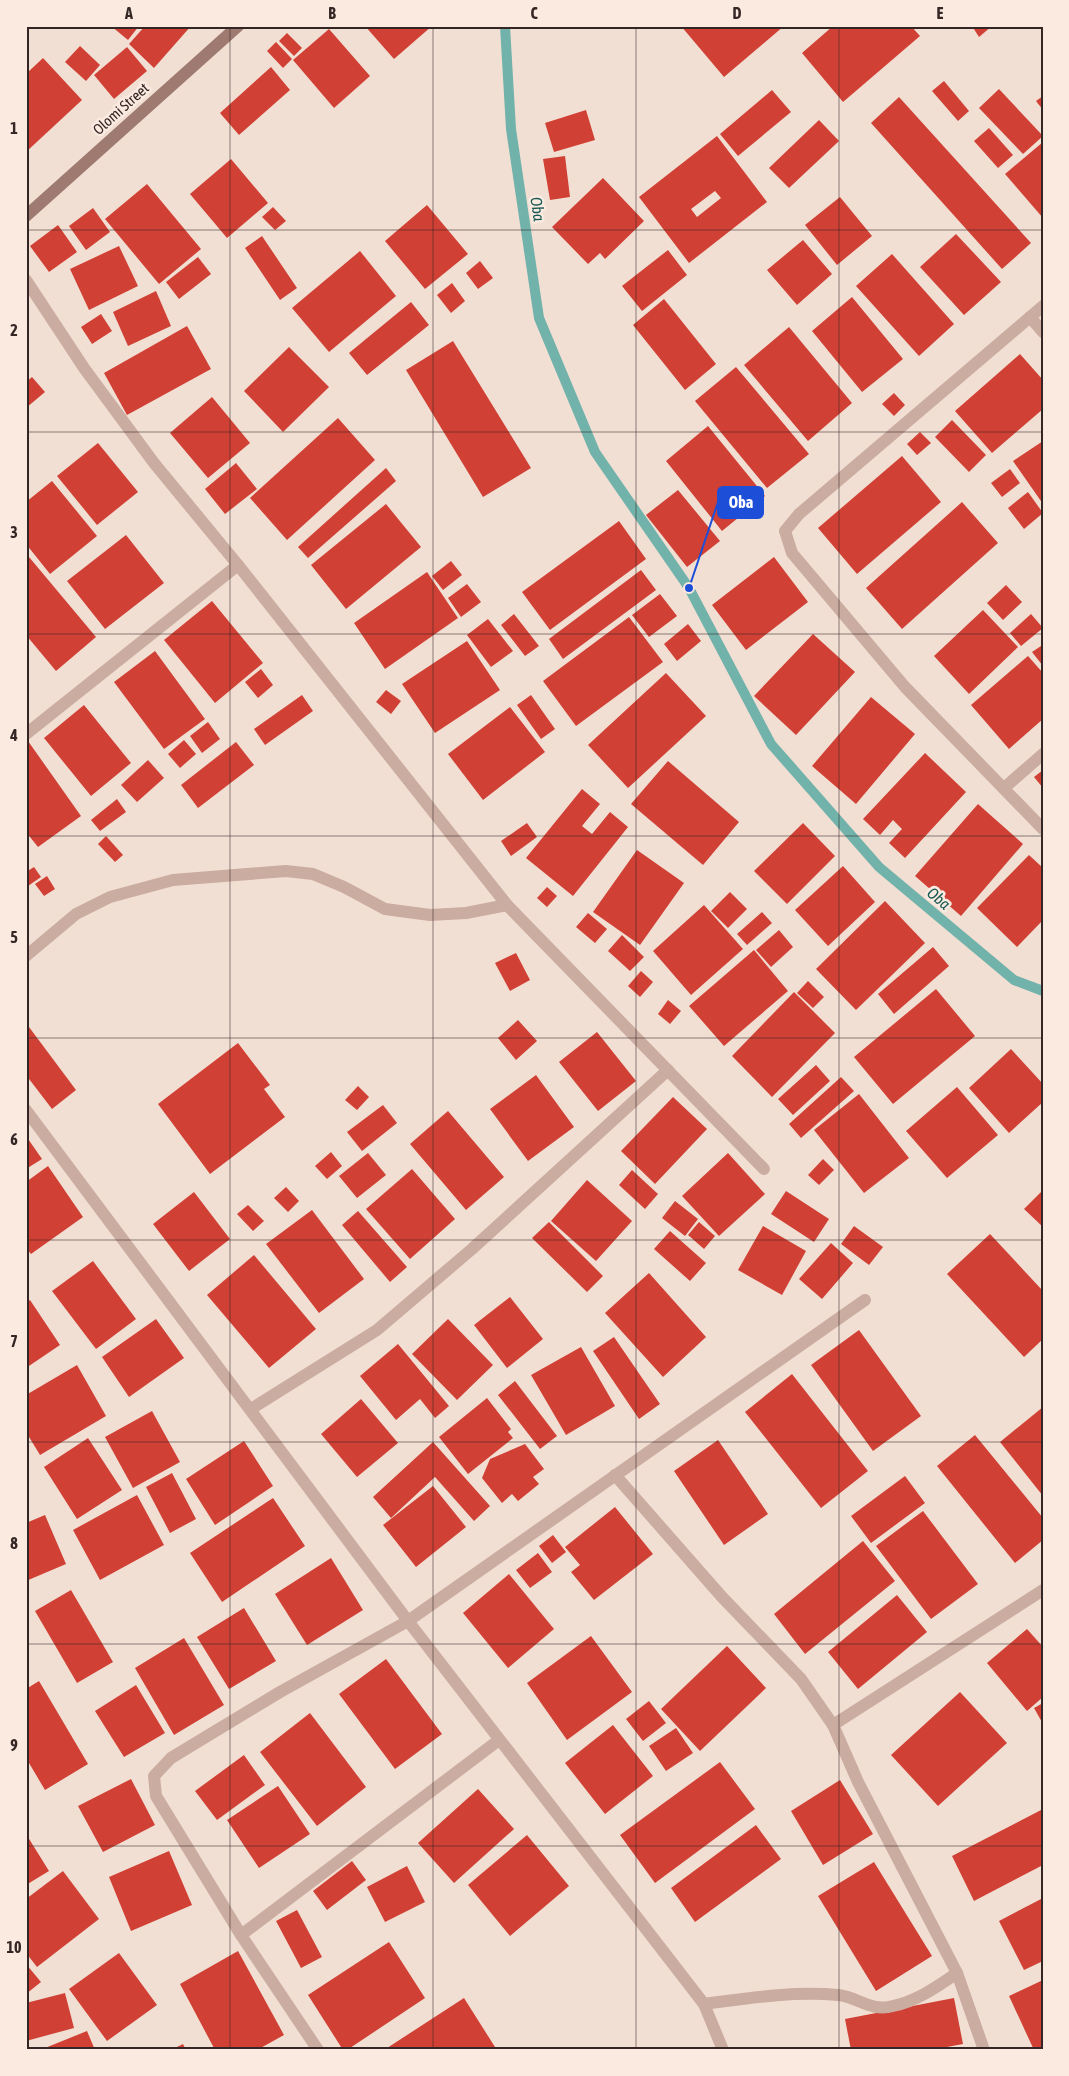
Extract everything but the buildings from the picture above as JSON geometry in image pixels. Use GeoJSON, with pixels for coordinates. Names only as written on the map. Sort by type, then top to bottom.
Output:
{"type":"FeatureCollection","features":[{"type":"Feature","properties":{"kind":"main road","name":"Olomi Street"},"geometry":{"type":"LineString","coordinates":[[26,216],[238,26]]}},
{"type":"Feature","properties":{"kind":"street"},"geometry":{"type":"LineString","coordinates":[[26,280],[84,368],[154,463],[238,565],[507,906],[764,1169]]}},
{"type":"Feature","properties":{"kind":"street"},"geometry":{"type":"LineString","coordinates":[[1043,306],[799,514],[785,531],[792,553],[905,687],[1043,830]]}},
{"type":"Feature","properties":{"kind":"street"},"geometry":{"type":"LineString","coordinates":[[1030,317],[1043,332]]}},
{"type":"Feature","properties":{"kind":"street"},"geometry":{"type":"LineString","coordinates":[[26,734],[238,565]]}},
{"type":"Feature","properties":{"kind":"street"},"geometry":{"type":"LineString","coordinates":[[1004,788],[1043,754]]}},
{"type":"Feature","properties":{"kind":"street"},"geometry":{"type":"LineString","coordinates":[[26,956],[76,914],[110,897],[173,880],[286,871],[313,874],[344,886],[385,909],[430,915],[466,913],[507,906]]}},
{"type":"Feature","properties":{"kind":"street"},"geometry":{"type":"LineString","coordinates":[[251,1410],[377,1330],[472,1250],[668,1070]]}},
{"type":"Feature","properties":{"kind":"street"},"geometry":{"type":"LineString","coordinates":[[26,1110],[408,1621],[704,2004],[723,2050]]}},
{"type":"Feature","properties":{"kind":"street"},"geometry":{"type":"LineString","coordinates":[[318,2050],[241,1935],[156,1796],[154,1776],[171,1758],[280,1692],[408,1621],[865,1300]]}},
{"type":"Feature","properties":{"kind":"street"},"geometry":{"type":"LineString","coordinates":[[615,1475],[722,1597],[801,1679],[833,1725],[858,1782],[957,1973],[984,2050]]}},
{"type":"Feature","properties":{"kind":"street"},"geometry":{"type":"LineString","coordinates":[[833,1725],[1043,1590]]}},
{"type":"Feature","properties":{"kind":"street"},"geometry":{"type":"LineString","coordinates":[[241,1935],[499,1740]]}},
{"type":"Feature","properties":{"kind":"street"},"geometry":{"type":"LineString","coordinates":[[704,2004],[792,1993],[840,1995],[870,2007],[893,2006],[929,1992],[957,1973]]}},
{"type":"Feature","properties":{"kind":"waterway","name":"Oba"},"geometry":{"type":"LineString","coordinates":[[505,26],[511,129],[539,318],[595,452],[689,588],[771,744],[879,867],[1014,980],[1043,991]]}},
{"type":"Feature","properties":{"kind":"place","name":"Oba"},"geometry":{"type":"Point","coordinates":[689,588]}}]}
